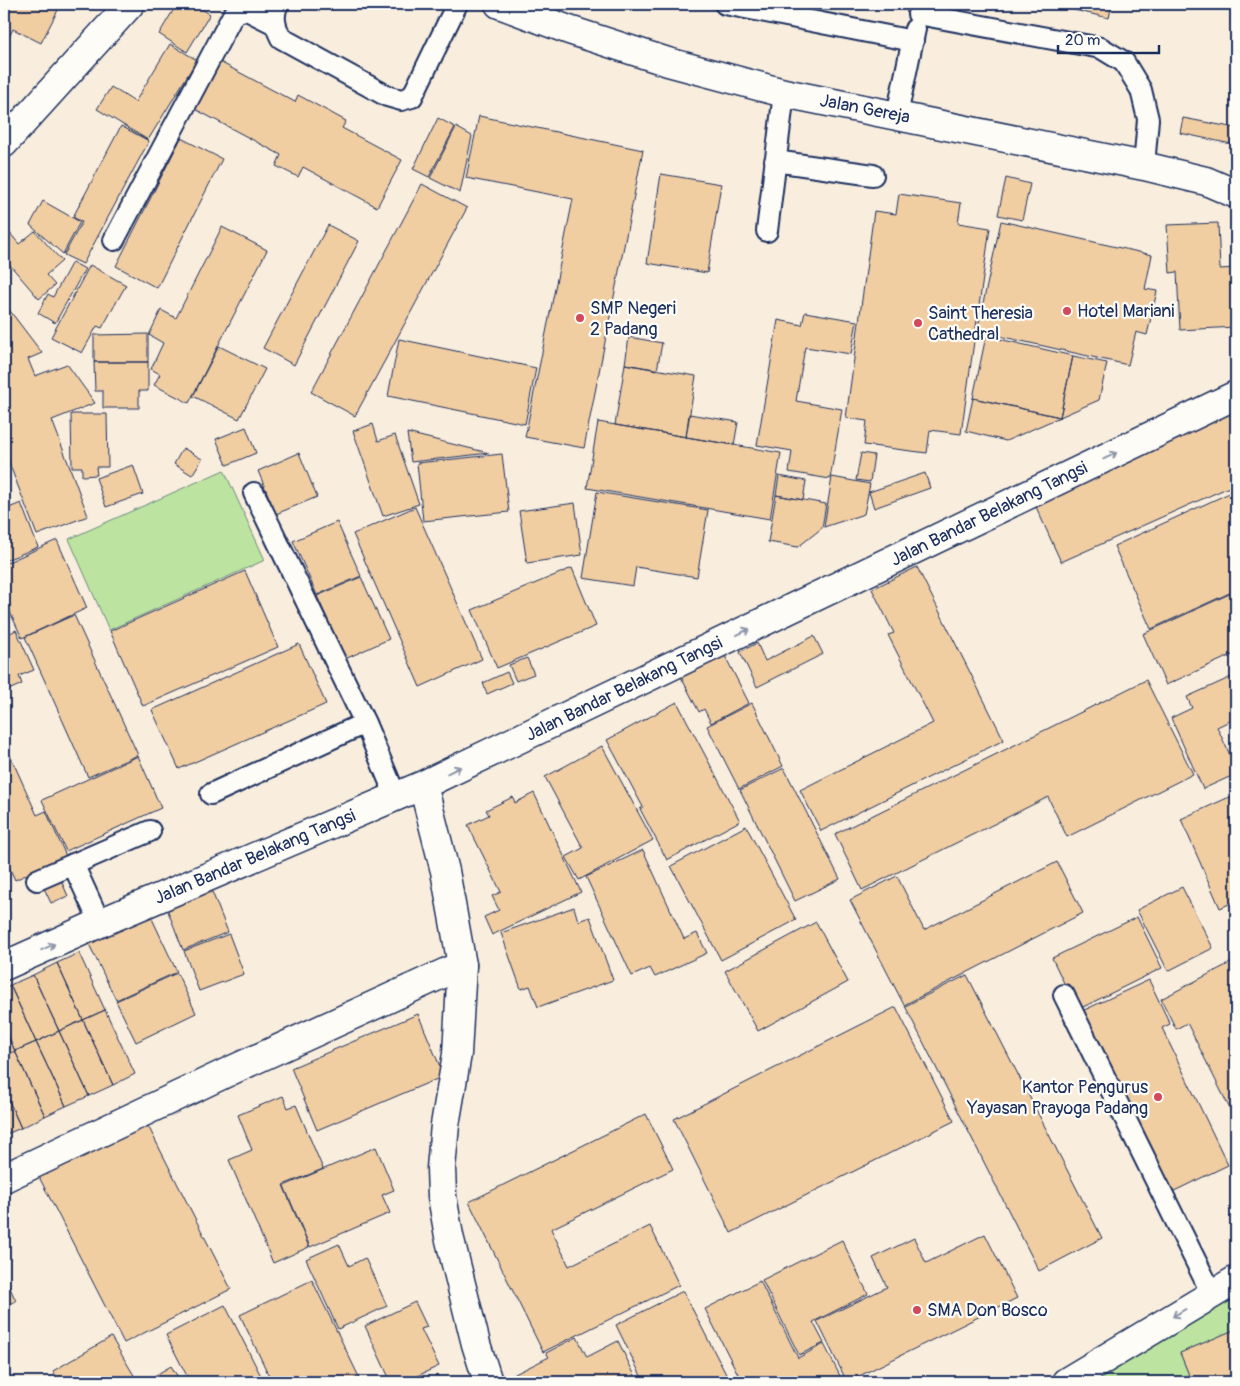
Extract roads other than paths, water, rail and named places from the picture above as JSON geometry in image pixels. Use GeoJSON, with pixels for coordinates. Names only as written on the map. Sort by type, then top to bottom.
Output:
{"type":"FeatureCollection","features":[{"type":"Feature","properties":{"kind":"street"},"geometry":{"type":"LineString","coordinates":[[4,143],[130,4]]}},
{"type":"Feature","properties":{"kind":"street","name":"Jalan Gereja"},"geometry":{"type":"LineString","coordinates":[[499,4],[569,30],[668,62],[784,93],[1144,166],[1206,181],[1236,194]]}},
{"type":"Feature","properties":{"kind":"street","name":"Jalan Bandar Belakang Tangsi"},"geometry":{"type":"LineString","coordinates":[[4,966],[423,785],[1236,395]]}},
{"type":"Feature","properties":{"kind":"street"},"geometry":{"type":"LineString","coordinates":[[423,785],[444,871],[462,965],[456,1054],[444,1125],[441,1168],[442,1196],[449,1236],[476,1344],[488,1382]]}},
{"type":"Feature","properties":{"kind":"street"},"geometry":{"type":"LineString","coordinates":[[4,1178],[230,1071],[462,965]]}},
{"type":"Feature","properties":{"kind":"street"},"geometry":{"type":"LineString","coordinates":[[1066,1382],[1236,1280]]}},
{"type":"Feature","properties":{"kind":"lane"},"geometry":{"type":"LineString","coordinates":[[278,4],[275,9],[275,24],[281,38],[387,96],[401,100],[412,97],[457,4]]}},
{"type":"Feature","properties":{"kind":"lane"},"geometry":{"type":"LineString","coordinates":[[725,4],[913,41]]}},
{"type":"Feature","properties":{"kind":"lane"},"geometry":{"type":"LineString","coordinates":[[897,115],[919,9],[1101,48],[1124,62],[1140,90],[1148,119],[1144,166]]}},
{"type":"Feature","properties":{"kind":"lane"},"geometry":{"type":"LineString","coordinates":[[114,240],[233,15],[242,10],[249,11],[275,24]]}},
{"type":"Feature","properties":{"kind":"lane"},"geometry":{"type":"LineString","coordinates":[[766,231],[784,93]]}},
{"type":"Feature","properties":{"kind":"lane"},"geometry":{"type":"LineString","coordinates":[[775,161],[873,175]]}},
{"type":"Feature","properties":{"kind":"lane"},"geometry":{"type":"LineString","coordinates":[[254,492],[365,723],[396,797]]}},
{"type":"Feature","properties":{"kind":"lane"},"geometry":{"type":"LineString","coordinates":[[211,794],[365,723]]}},
{"type":"Feature","properties":{"kind":"lane"},"geometry":{"type":"LineString","coordinates":[[37,880],[150,831]]}},
{"type":"Feature","properties":{"kind":"lane"},"geometry":{"type":"LineString","coordinates":[[73,864],[100,923]]}},
{"type":"Feature","properties":{"kind":"lane"},"geometry":{"type":"LineString","coordinates":[[1064,995],[1212,1294]]}},
{"type":"Feature","properties":{"kind":"place","name":"Hotel Mariani"},"geometry":{"type":"Point","coordinates":[1067,311]}},
{"type":"Feature","properties":{"kind":"place","name":"SMP Negeri 2 Padang"},"geometry":{"type":"Point","coordinates":[580,318]}},
{"type":"Feature","properties":{"kind":"place","name":"Saint Theresia Cathedral"},"geometry":{"type":"Point","coordinates":[918,323]}},
{"type":"Feature","properties":{"kind":"place","name":"Kantor Pengurus Yayasan Prayoga Padang"},"geometry":{"type":"Point","coordinates":[1158,1097]}},
{"type":"Feature","properties":{"kind":"place","name":"SMA Don Bosco"},"geometry":{"type":"Point","coordinates":[917,1310]}}]}
